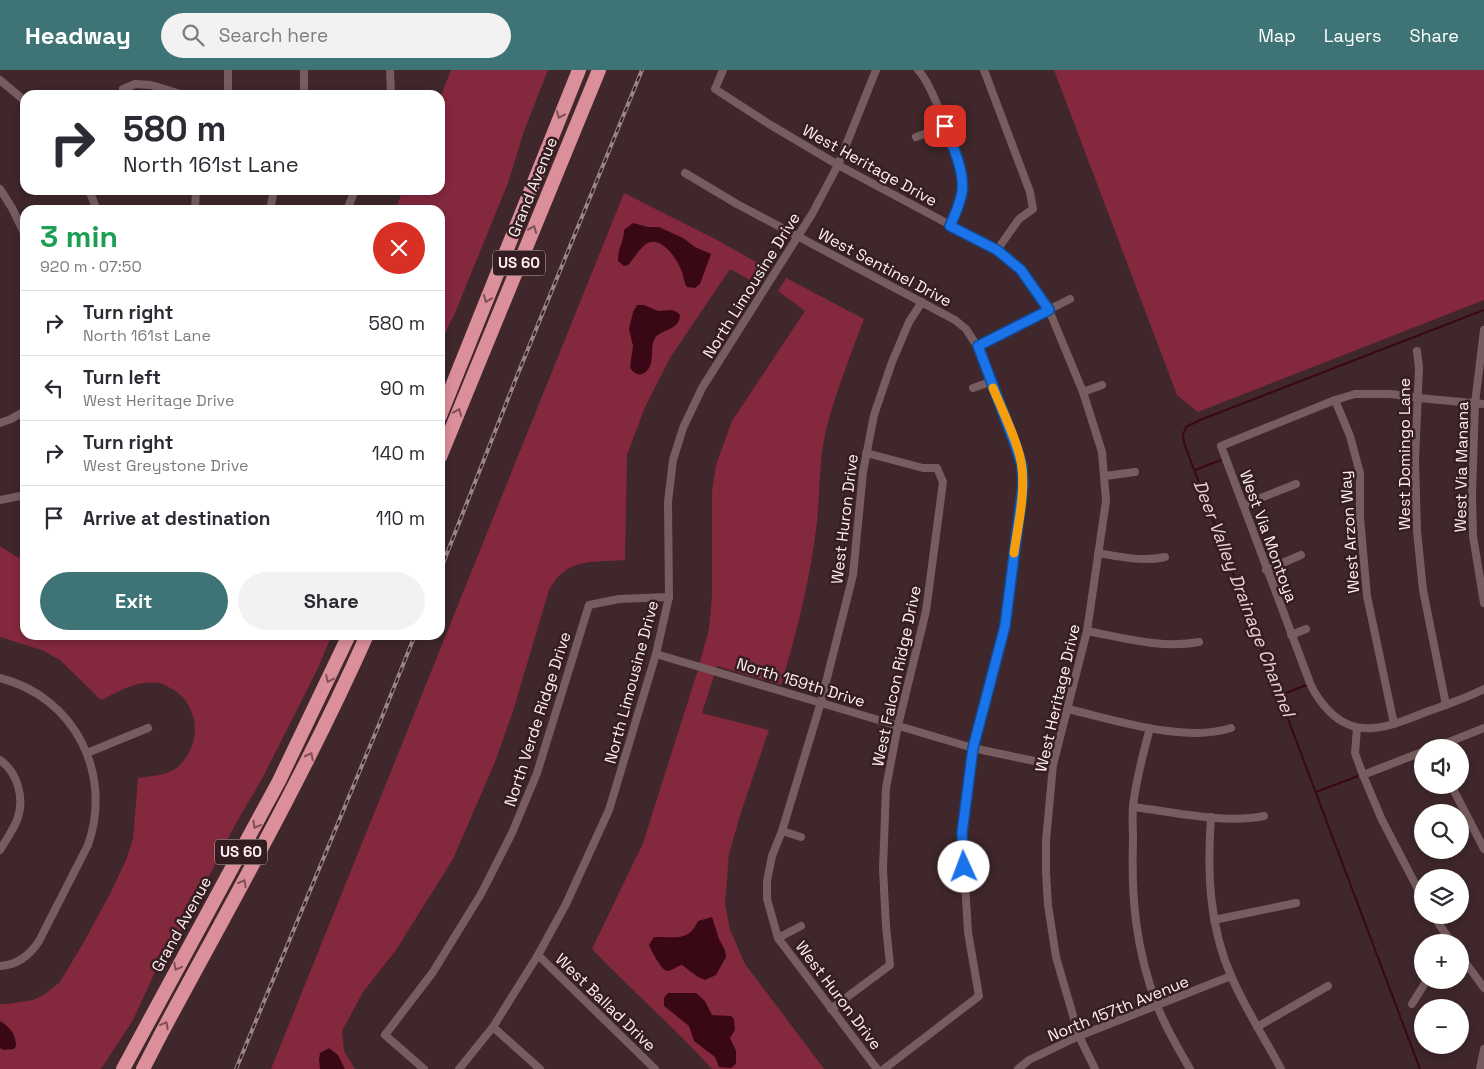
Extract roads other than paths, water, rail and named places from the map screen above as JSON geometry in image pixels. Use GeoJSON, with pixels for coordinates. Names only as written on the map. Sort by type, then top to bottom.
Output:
{"type":"FeatureCollection","features":[{"type":"Feature","properties":{"kind":"highway","name":"Grand Avenue"},"geometry":{"type":"LineString","coordinates":[[445,403],[578,70]]}},
{"type":"Feature","properties":{"kind":"highway","name":"Grand Avenue"},"geometry":{"type":"LineString","coordinates":[[445,445],[599,70]]}},
{"type":"Feature","properties":{"kind":"highway","name":"Grand Avenue"},"geometry":{"type":"LineString","coordinates":[[123,1069],[280,781],[347,640]]}},
{"type":"Feature","properties":{"kind":"highway","name":"Grand Avenue"},"geometry":{"type":"LineString","coordinates":[[143,1069],[303,769],[365,640]]}},
{"type":"Feature","properties":{"kind":"highway"},"geometry":{"type":"LineString","coordinates":[[114,1069],[123,1051],[139,1038]]}},
{"type":"Feature","properties":{"kind":"street"},"geometry":{"type":"LineString","coordinates":[[228,70],[228,90]]}},
{"type":"Feature","properties":{"kind":"street"},"geometry":{"type":"LineString","coordinates":[[304,70],[304,90]]}},
{"type":"Feature","properties":{"kind":"street"},"geometry":{"type":"LineString","coordinates":[[391,70],[391,90]]}},
{"type":"Feature","properties":{"kind":"street","name":"West Heritage Drive"},"geometry":{"type":"LineString","coordinates":[[723,70],[715,89],[769,124],[838,164],[997,250],[1021,270],[1049,310],[1083,392],[1102,452],[1106,501],[1087,631],[1053,765],[1046,841],[1048,905],[1056,958],[1080,1036],[1095,1069]]}},
{"type":"Feature","properties":{"kind":"street","name":"North Limousine Drive"},"geometry":{"type":"LineString","coordinates":[[459,1069],[493,1027],[538,956],[566,904],[609,810],[656,654],[669,597],[668,502],[673,460],[683,428],[702,388],[812,214],[838,164],[876,70]]}},
{"type":"Feature","properties":{"kind":"street"},"geometry":{"type":"LineString","coordinates":[[918,70],[931,89],[959,163],[963,189],[958,208],[950,226]]}},
{"type":"Feature","properties":{"kind":"street"},"geometry":{"type":"LineString","coordinates":[[984,70],[1030,192],[1033,209],[1019,219],[997,250]]}},
{"type":"Feature","properties":{"kind":"street"},"geometry":{"type":"LineString","coordinates":[[0,80],[20,97]]}},
{"type":"Feature","properties":{"kind":"street"},"geometry":{"type":"LineString","coordinates":[[123,89],[135,84],[143,84],[165,90]]}},
{"type":"Feature","properties":{"kind":"street"},"geometry":{"type":"LineString","coordinates":[[916,137],[945,126]]}},
{"type":"Feature","properties":{"kind":"street","name":"West Sentinel Drive"},"geometry":{"type":"LineString","coordinates":[[685,173],[737,204],[955,320],[966,329],[978,346],[1022,466],[1023,485],[1005,626],[973,748],[962,833],[968,932],[979,996],[884,1069]]}},
{"type":"Feature","properties":{"kind":"street"},"geometry":{"type":"LineString","coordinates":[[0,189],[20,225]]}},
{"type":"Feature","properties":{"kind":"street"},"geometry":{"type":"LineString","coordinates":[[978,346],[1070,299]]}},
{"type":"Feature","properties":{"kind":"street","name":"West Huron Drive"},"geometry":{"type":"LineString","coordinates":[[877,1069],[778,938],[767,899],[767,881],[772,856],[782,831],[821,702],[853,575],[866,453],[874,415],[892,362],[909,322],[922,302]]}},
{"type":"Feature","properties":{"kind":"street","name":"West Via Manana"},"geometry":{"type":"LineString","coordinates":[[1484,330],[1480,403],[1473,452],[1473,536],[1484,603]]}},
{"type":"Feature","properties":{"kind":"street","name":"West Domingo Lane"},"geometry":{"type":"LineString","coordinates":[[1417,351],[1419,368],[1415,460],[1417,531],[1423,590],[1446,705]]}},
{"type":"Feature","properties":{"kind":"street"},"geometry":{"type":"LineString","coordinates":[[973,388],[990,382]]}},
{"type":"Feature","properties":{"kind":"street"},"geometry":{"type":"LineString","coordinates":[[1083,392],[1102,385]]}},
{"type":"Feature","properties":{"kind":"street"},"geometry":{"type":"LineString","coordinates":[[1335,400],[1355,394],[1391,394],[1480,403]]}},
{"type":"Feature","properties":{"kind":"street","name":"West Via Montoya"},"geometry":{"type":"LineString","coordinates":[[1335,400],[1221,446],[1310,683],[1319,701],[1336,718],[1357,728]]}},
{"type":"Feature","properties":{"kind":"street","name":"West Arzon Way"},"geometry":{"type":"LineString","coordinates":[[1335,400],[1350,436],[1360,474],[1360,518],[1367,596],[1394,724]]}},
{"type":"Feature","properties":{"kind":"street"},"geometry":{"type":"LineString","coordinates":[[0,423],[20,413]]}},
{"type":"Feature","properties":{"kind":"street","name":"West Falcon Ridge Drive"},"geometry":{"type":"LineString","coordinates":[[831,1009],[890,965],[886,926],[884,851],[886,788],[898,725],[926,611],[943,482],[936,468],[923,468],[866,453]]}},
{"type":"Feature","properties":{"kind":"street"},"geometry":{"type":"LineString","coordinates":[[1105,476],[1135,472]]}},
{"type":"Feature","properties":{"kind":"street"},"geometry":{"type":"LineString","coordinates":[[1243,505],[1296,484]]}},
{"type":"Feature","properties":{"kind":"street"},"geometry":{"type":"LineString","coordinates":[[0,500],[20,495]]}},
{"type":"Feature","properties":{"kind":"street"},"geometry":{"type":"LineString","coordinates":[[1098,554],[1136,559],[1165,557]]}},
{"type":"Feature","properties":{"kind":"street"},"geometry":{"type":"LineString","coordinates":[[1266,570],[1301,555]]}},
{"type":"Feature","properties":{"kind":"street","name":"North Verde Ridge Drive"},"geometry":{"type":"LineString","coordinates":[[424,1069],[385,1035],[433,972],[481,894],[512,833],[537,773],[589,605],[619,599],[669,597]]}},
{"type":"Feature","properties":{"kind":"street"},"geometry":{"type":"LineString","coordinates":[[1291,635],[1306,629]]}},
{"type":"Feature","properties":{"kind":"street"},"geometry":{"type":"LineString","coordinates":[[1087,631],[1172,645],[1199,642]]}},
{"type":"Feature","properties":{"kind":"street","name":"North 159th Drive"},"geometry":{"type":"LineString","coordinates":[[656,654],[973,748],[1053,765]]}},
{"type":"Feature","properties":{"kind":"street"},"geometry":{"type":"LineString","coordinates":[[0,678],[37,694],[67,720],[88,753],[96,786],[92,833],[88,846],[34,950],[14,964],[0,966]]}},
{"type":"Feature","properties":{"kind":"street"},"geometry":{"type":"LineString","coordinates":[[1414,882],[1382,820],[1362,775],[1355,753],[1357,728],[1376,728],[1394,724],[1484,689]]}},
{"type":"Feature","properties":{"kind":"street"},"geometry":{"type":"LineString","coordinates":[[1068,709],[1150,728],[1188,733],[1217,732],[1231,728]]}},
{"type":"Feature","properties":{"kind":"street"},"geometry":{"type":"LineString","coordinates":[[88,753],[148,728]]}},
{"type":"Feature","properties":{"kind":"street"},"geometry":{"type":"LineString","coordinates":[[1150,728],[1139,768],[1133,807],[1132,881],[1134,914],[1146,973],[1157,1006],[1190,1069]]}},
{"type":"Feature","properties":{"kind":"street"},"geometry":{"type":"LineString","coordinates":[[1456,739],[1484,728]]}},
{"type":"Feature","properties":{"kind":"street"},"geometry":{"type":"LineString","coordinates":[[1362,775],[1414,755]]}},
{"type":"Feature","properties":{"kind":"street"},"geometry":{"type":"LineString","coordinates":[[0,760],[16,780],[21,800],[18,819],[0,850]]}},
{"type":"Feature","properties":{"kind":"street"},"geometry":{"type":"LineString","coordinates":[[1456,794],[1484,849]]}},
{"type":"Feature","properties":{"kind":"street"},"geometry":{"type":"LineString","coordinates":[[1133,807],[1210,817],[1252,818],[1264,816]]}},
{"type":"Feature","properties":{"kind":"street"},"geometry":{"type":"LineString","coordinates":[[1210,817],[1209,876],[1214,920],[1221,946],[1231,976],[1281,1069]]}},
{"type":"Feature","properties":{"kind":"street"},"geometry":{"type":"LineString","coordinates":[[782,831],[801,837]]}},
{"type":"Feature","properties":{"kind":"street"},"geometry":{"type":"LineString","coordinates":[[1214,920],[1296,903]]}},
{"type":"Feature","properties":{"kind":"street","name":"West Huron Drive"},"geometry":{"type":"LineString","coordinates":[[778,938],[801,926]]}},
{"type":"Feature","properties":{"kind":"street","name":"West Ballad Drive"},"geometry":{"type":"LineString","coordinates":[[538,956],[655,1069]]}},
{"type":"Feature","properties":{"kind":"street"},"geometry":{"type":"LineString","coordinates":[[1469,967],[1484,988]]}},
{"type":"Feature","properties":{"kind":"street","name":"North 157th Avenue"},"geometry":{"type":"LineString","coordinates":[[1018,1069],[1029,1060],[1080,1036],[1231,976]]}},
{"type":"Feature","properties":{"kind":"street"},"geometry":{"type":"LineString","coordinates":[[1257,1027],[1328,986]]}},
{"type":"Feature","properties":{"kind":"street"},"geometry":{"type":"LineString","coordinates":[[1412,1004],[1421,989]]}},
{"type":"Feature","properties":{"kind":"street"},"geometry":{"type":"LineString","coordinates":[[493,1027],[540,1069]]}},
{"type":"Feature","properties":{"kind":"street"},"geometry":{"type":"LineString","coordinates":[[1480,1069],[1484,1049]]}},
{"type":"Feature","properties":{"kind":"waterway","name":"Deer Valley Drainage Channel"},"geometry":{"type":"LineString","coordinates":[[1420,1069],[1184,443],[1183,435],[1186,427],[1200,420],[1484,310]]}},
{"type":"Feature","properties":{"kind":"waterway"},"geometry":{"type":"LineString","coordinates":[[1195,470],[1221,460]]}},
{"type":"Feature","properties":{"kind":"waterway"},"geometry":{"type":"LineString","coordinates":[[1280,695],[1307,685]]}},
{"type":"Feature","properties":{"kind":"waterway"},"geometry":{"type":"LineString","coordinates":[[1316,792],[1358,776]]}},
{"type":"Feature","properties":{"kind":"railway"},"geometry":{"type":"LineString","coordinates":[[445,558],[642,70]]}},
{"type":"Feature","properties":{"kind":"railway"},"geometry":{"type":"LineString","coordinates":[[236,1069],[413,640]]}}]}
